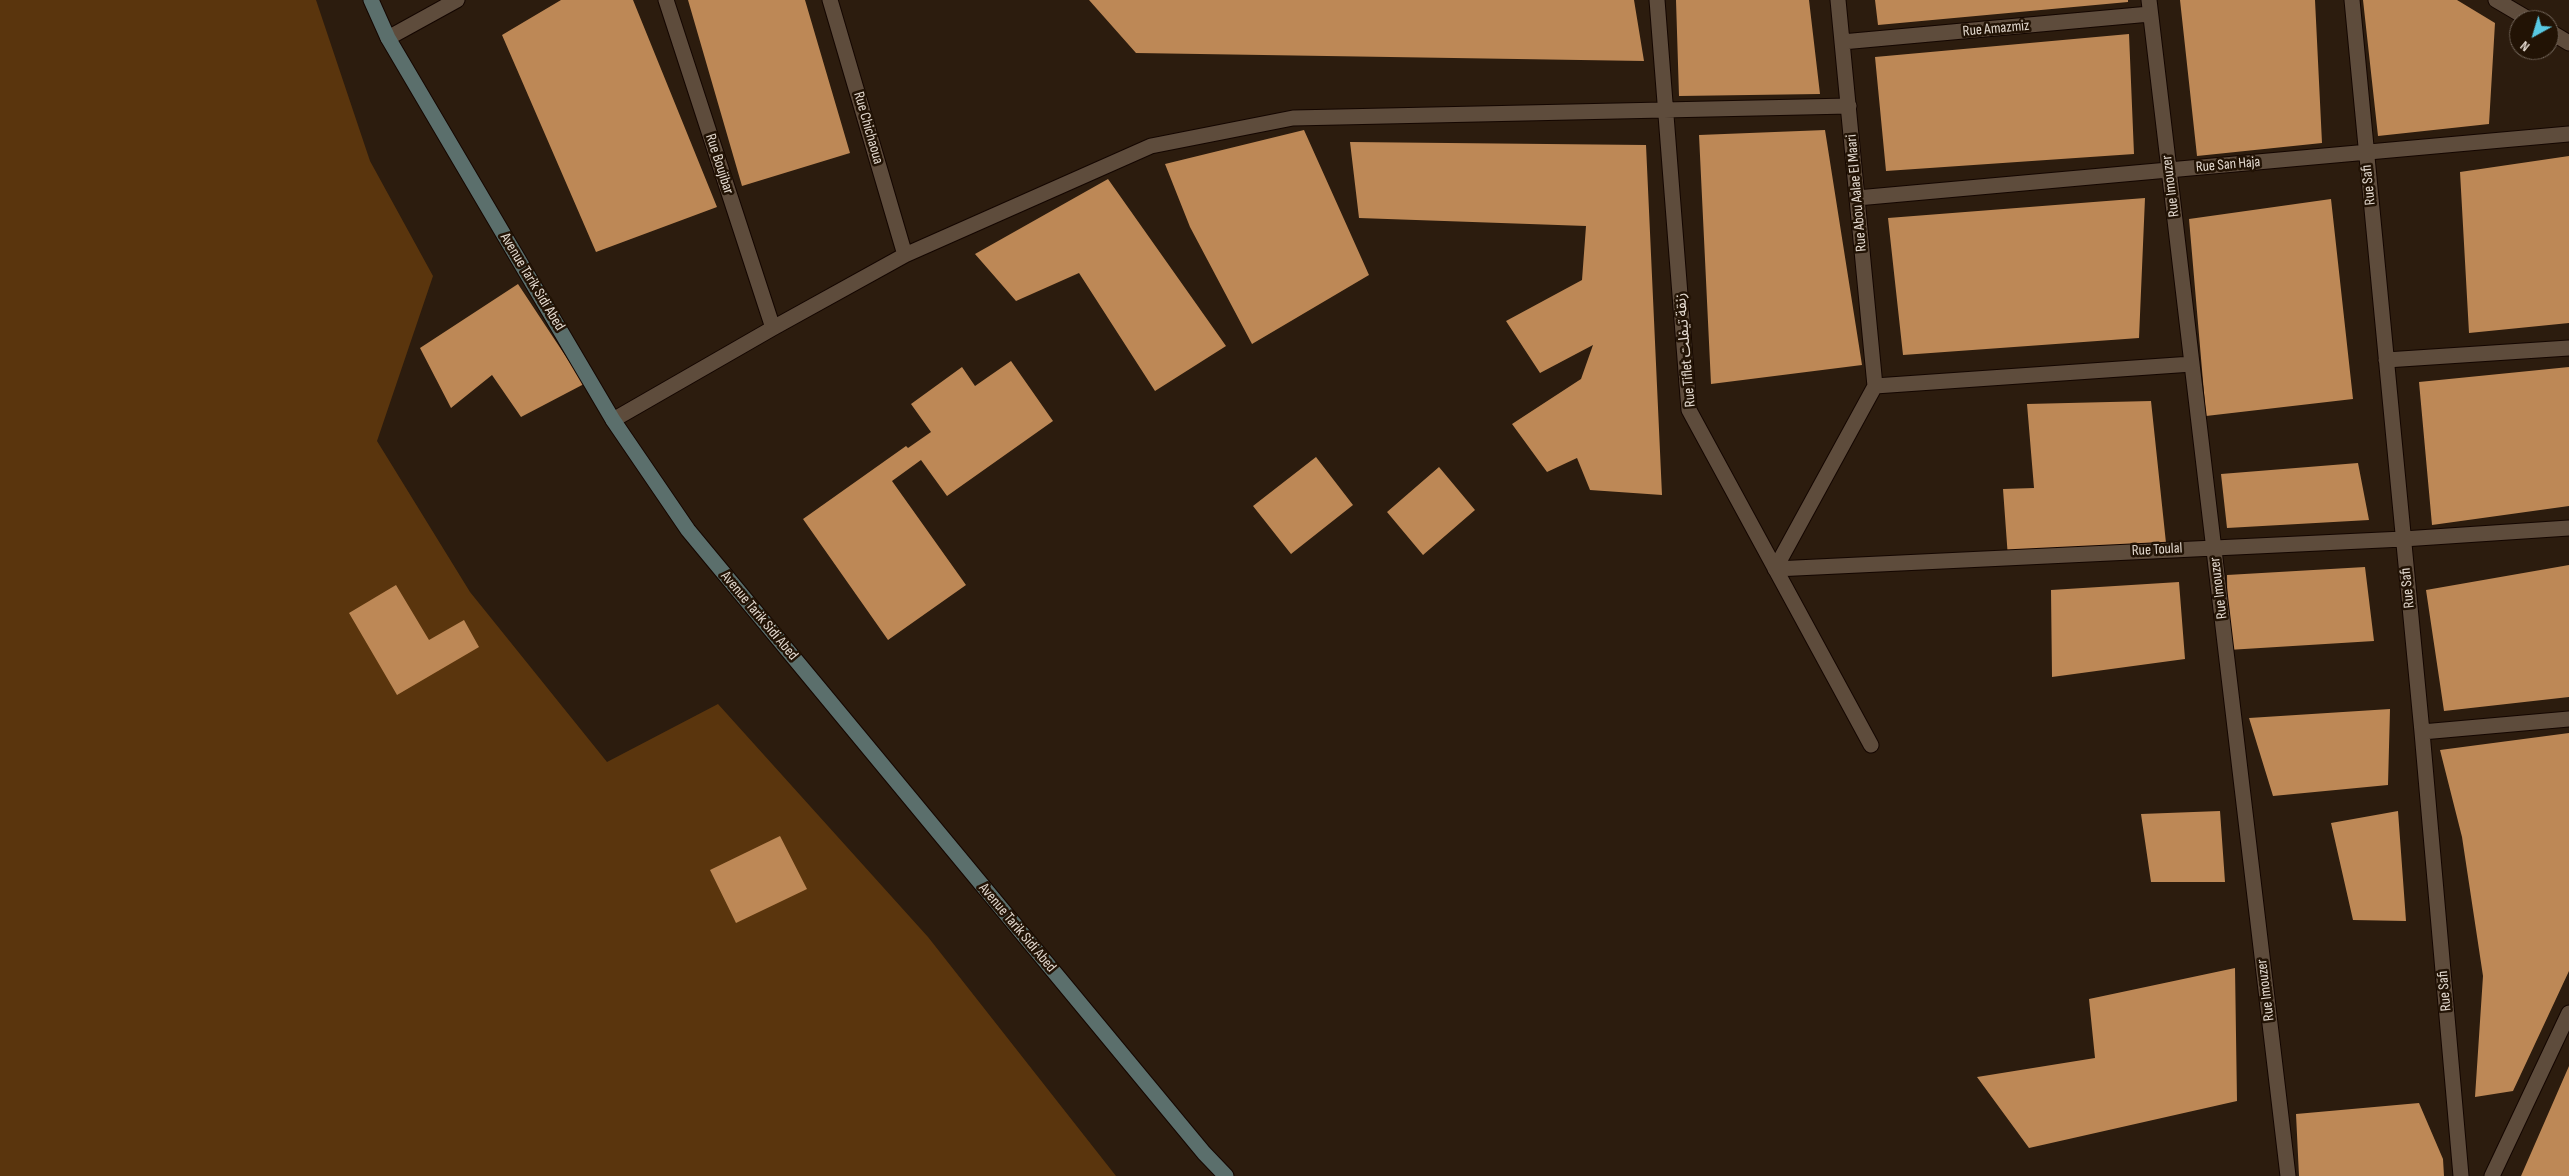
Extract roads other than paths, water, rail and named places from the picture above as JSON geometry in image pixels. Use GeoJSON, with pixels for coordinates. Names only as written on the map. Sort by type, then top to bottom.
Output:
{"type":"FeatureCollection","features":[{"type":"Feature","properties":{"kind":"street","name":"Avenue Tarik Sidi Abed"},"geometry":{"type":"LineString","coordinates":[[371,0],[388,38],[613,420],[688,530],[1198,1145],[1226,1176]]}},
{"type":"Feature","properties":{"kind":"street"},"geometry":{"type":"LineString","coordinates":[[388,38],[457,0]]}},
{"type":"Feature","properties":{"kind":"street","name":"Rue Boujibar"},"geometry":{"type":"LineString","coordinates":[[666,0],[772,328]]}},
{"type":"Feature","properties":{"kind":"street","name":"Rue Chichaoua"},"geometry":{"type":"LineString","coordinates":[[830,0],[905,256]]}},
{"type":"Feature","properties":{"kind":"street","name":"Rue Tiflet زنقة تيفلت"},"geometry":{"type":"LineString","coordinates":[[1657,0],[1690,410],[1870,745]]}},
{"type":"Feature","properties":{"kind":"street","name":"Rue Abou Aalae El Maari"},"geometry":{"type":"LineString","coordinates":[[1838,0],[1875,386]]}},
{"type":"Feature","properties":{"kind":"street","name":"Rue Safi"},"geometry":{"type":"LineString","coordinates":[[2352,0],[2422,732],[2461,1176]]}},
{"type":"Feature","properties":{"kind":"street"},"geometry":{"type":"LineString","coordinates":[[2496,0],[2513,10]]}},
{"type":"Feature","properties":{"kind":"street","name":"Rue Amazmiz"},"geometry":{"type":"LineString","coordinates":[[1842,42],[2149,7]]}},
{"type":"Feature","properties":{"kind":"street","name":"Rue Imouzer"},"geometry":{"type":"LineString","coordinates":[[2149,7],[2288,1176]]}},
{"type":"Feature","properties":{"kind":"street"},"geometry":{"type":"LineString","coordinates":[[613,420],[772,328],[905,256],[1152,146],[1293,118],[1665,108],[1848,106]]}},
{"type":"Feature","properties":{"kind":"street","name":"Rue San Haja"},"geometry":{"type":"LineString","coordinates":[[1857,198],[2569,134]]}},
{"type":"Feature","properties":{"kind":"street"},"geometry":{"type":"LineString","coordinates":[[2386,360],[2569,348]]}},
{"type":"Feature","properties":{"kind":"street"},"geometry":{"type":"LineString","coordinates":[[1776,569],[1875,386],[2192,364]]}},
{"type":"Feature","properties":{"kind":"street","name":"Rue Toulal"},"geometry":{"type":"LineString","coordinates":[[1776,569],[2403,539],[2569,528]]}},
{"type":"Feature","properties":{"kind":"street"},"geometry":{"type":"LineString","coordinates":[[2422,732],[2569,719]]}},
{"type":"Feature","properties":{"kind":"street"},"geometry":{"type":"LineString","coordinates":[[2492,1176],[2569,1013]]}}]}
